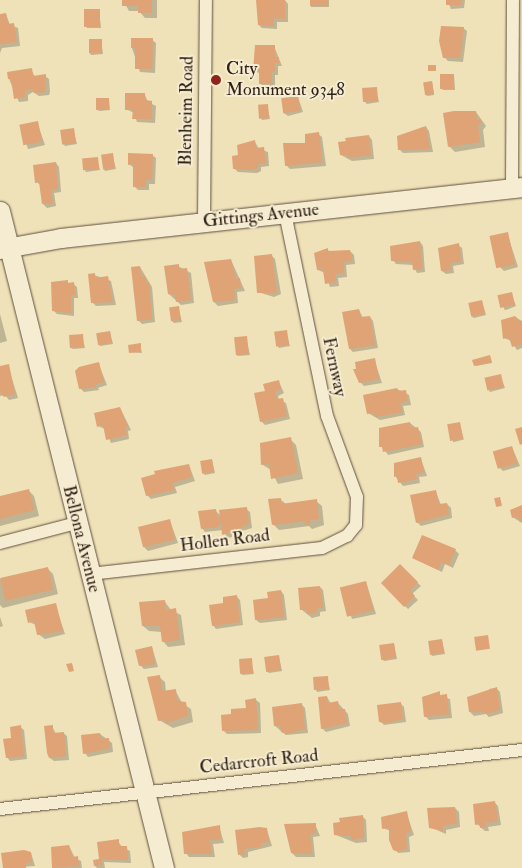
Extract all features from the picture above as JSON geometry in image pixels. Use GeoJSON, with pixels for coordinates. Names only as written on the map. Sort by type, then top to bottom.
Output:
{"type":"FeatureCollection","features":[{"type":"Feature","properties":{"kind":"street","name":"Blenheim Road"},"geometry":{"type":"LineString","coordinates":[[204,222],[206,0]]}},
{"type":"Feature","properties":{"kind":"street"},"geometry":{"type":"LineString","coordinates":[[513,0],[517,188]]}},
{"type":"Feature","properties":{"kind":"street","name":"Gittings Avenue"},"geometry":{"type":"LineString","coordinates":[[5,248],[204,222],[517,188]]}},
{"type":"Feature","properties":{"kind":"street","name":"Bellona Avenue"},"geometry":{"type":"LineString","coordinates":[[0,210],[5,248],[164,868]]}},
{"type":"Feature","properties":{"kind":"street","name":"Fernway"},"geometry":{"type":"LineString","coordinates":[[285,214],[327,416],[357,497],[356,525]]}},
{"type":"Feature","properties":{"kind":"street"},"geometry":{"type":"LineString","coordinates":[[0,543],[76,523]]}},
{"type":"Feature","properties":{"kind":"street","name":"Hollen Road"},"geometry":{"type":"LineString","coordinates":[[90,574],[322,548],[347,536],[356,525]]}},
{"type":"Feature","properties":{"kind":"street","name":"Cedarcroft Road"},"geometry":{"type":"LineString","coordinates":[[0,809],[522,750]]}},
{"type":"Feature","properties":{"kind":"building"},"geometry":{"type":"Polygon","coordinates":[[[122,0],[152,0],[152,13],[138,13],[138,6],[122,6],[122,0]]]}},
{"type":"Feature","properties":{"kind":"building"},"geometry":{"type":"Polygon","coordinates":[[[256,0],[285,0],[285,19],[274,18],[274,26],[258,25],[256,0]]]}},
{"type":"Feature","properties":{"kind":"building"},"geometry":{"type":"Polygon","coordinates":[[[310,0],[328,0],[328,6],[310,6],[310,0]]]}},
{"type":"Feature","properties":{"kind":"building"},"geometry":{"type":"Polygon","coordinates":[[[446,0],[461,0],[461,5],[446,5],[446,0]]]}},
{"type":"Feature","properties":{"kind":"building"},"geometry":{"type":"Polygon","coordinates":[[[84,9],[100,9],[100,27],[84,27],[84,9]]]}},
{"type":"Feature","properties":{"kind":"building"},"geometry":{"type":"Polygon","coordinates":[[[6,13],[8,24],[14,23],[17,42],[0,44],[0,14],[6,13]]]}},
{"type":"Feature","properties":{"kind":"building"},"geometry":{"type":"Polygon","coordinates":[[[441,26],[464,27],[460,58],[443,58],[439,41],[441,26]]]}},
{"type":"Feature","properties":{"kind":"building"},"geometry":{"type":"Polygon","coordinates":[[[131,38],[153,38],[152,69],[135,69],[135,48],[131,48],[131,38]]]}},
{"type":"Feature","properties":{"kind":"building"},"geometry":{"type":"Polygon","coordinates":[[[89,39],[102,39],[102,53],[89,53],[89,39]]]}},
{"type":"Feature","properties":{"kind":"building"},"geometry":{"type":"Polygon","coordinates":[[[255,45],[275,45],[275,57],[279,57],[279,63],[275,63],[275,71],[272,72],[272,84],[259,84],[259,71],[253,71],[255,45]]]}},
{"type":"Feature","properties":{"kind":"building"},"geometry":{"type":"Polygon","coordinates":[[[428,65],[436,65],[436,71],[428,71],[428,65]]]}},
{"type":"Feature","properties":{"kind":"building"},"geometry":{"type":"Polygon","coordinates":[[[32,68],[33,76],[46,74],[45,92],[34,93],[33,89],[29,89],[25,91],[25,97],[14,99],[11,79],[8,79],[7,72],[32,68]]]}},
{"type":"Feature","properties":{"kind":"building"},"geometry":{"type":"Polygon","coordinates":[[[440,74],[454,74],[454,89],[440,89],[440,74]]]}},
{"type":"Feature","properties":{"kind":"building"},"geometry":{"type":"Polygon","coordinates":[[[432,81],[434,94],[425,95],[423,82],[432,81]]]}},
{"type":"Feature","properties":{"kind":"building"},"geometry":{"type":"Polygon","coordinates":[[[377,87],[378,101],[363,102],[362,88],[377,87]]]}},
{"type":"Feature","properties":{"kind":"building"},"geometry":{"type":"Polygon","coordinates":[[[125,93],[145,93],[145,100],[152,101],[152,119],[132,119],[133,110],[125,110],[125,93]]]}},
{"type":"Feature","properties":{"kind":"building"},"geometry":{"type":"Polygon","coordinates":[[[298,96],[300,111],[283,113],[281,98],[298,96]]]}},
{"type":"Feature","properties":{"kind":"building"},"geometry":{"type":"Polygon","coordinates":[[[96,98],[109,98],[109,110],[96,110],[96,98]]]}},
{"type":"Feature","properties":{"kind":"building"},"geometry":{"type":"Polygon","coordinates":[[[268,104],[269,118],[259,119],[258,105],[268,104]]]}},
{"type":"Feature","properties":{"kind":"building"},"geometry":{"type":"Polygon","coordinates":[[[476,111],[477,120],[481,119],[481,124],[478,125],[480,142],[448,147],[443,113],[476,111]]]}},
{"type":"Feature","properties":{"kind":"building"},"geometry":{"type":"Polygon","coordinates":[[[38,121],[42,142],[23,145],[19,125],[38,121]]]}},
{"type":"Feature","properties":{"kind":"building"},"geometry":{"type":"Polygon","coordinates":[[[426,126],[430,149],[398,150],[397,136],[426,126]]]}},
{"type":"Feature","properties":{"kind":"building"},"geometry":{"type":"Polygon","coordinates":[[[74,128],[76,143],[62,145],[60,130],[74,128]]]}},
{"type":"Feature","properties":{"kind":"building"},"geometry":{"type":"Polygon","coordinates":[[[319,132],[322,162],[285,166],[283,143],[305,143],[305,134],[319,132]]]}},
{"type":"Feature","properties":{"kind":"building"},"geometry":{"type":"Polygon","coordinates":[[[369,135],[371,155],[347,158],[347,155],[340,155],[338,142],[346,141],[345,138],[369,135]]]}},
{"type":"Feature","properties":{"kind":"building"},"geometry":{"type":"Polygon","coordinates":[[[255,140],[256,148],[264,147],[266,163],[258,164],[258,168],[253,170],[233,169],[232,156],[238,155],[237,145],[255,140]]]}},
{"type":"Feature","properties":{"kind":"building"},"geometry":{"type":"Polygon","coordinates":[[[113,153],[115,168],[103,170],[101,155],[113,153]]]}},
{"type":"Feature","properties":{"kind":"building"},"geometry":{"type":"Polygon","coordinates":[[[128,153],[153,154],[152,180],[146,180],[146,187],[133,187],[133,164],[128,165],[128,153]]]}},
{"type":"Feature","properties":{"kind":"building"},"geometry":{"type":"Polygon","coordinates":[[[98,157],[99,169],[83,170],[82,158],[98,157]]]}},
{"type":"Feature","properties":{"kind":"building"},"geometry":{"type":"Polygon","coordinates":[[[56,162],[58,189],[51,190],[53,203],[42,204],[39,182],[35,183],[33,165],[56,162]]]}},
{"type":"Feature","properties":{"kind":"building"},"geometry":{"type":"Polygon","coordinates":[[[508,232],[515,264],[496,268],[489,236],[508,232]]]}},
{"type":"Feature","properties":{"kind":"building"},"geometry":{"type":"Polygon","coordinates":[[[420,241],[422,269],[413,270],[412,262],[391,261],[390,246],[420,241]]]}},
{"type":"Feature","properties":{"kind":"building"},"geometry":{"type":"Polygon","coordinates":[[[459,243],[461,261],[450,263],[451,270],[441,271],[438,248],[459,243]]]}},
{"type":"Feature","properties":{"kind":"building"},"geometry":{"type":"Polygon","coordinates":[[[328,248],[328,251],[350,250],[352,261],[343,262],[344,273],[335,274],[336,282],[325,284],[323,270],[317,270],[314,253],[328,248]]]}},
{"type":"Feature","properties":{"kind":"building"},"geometry":{"type":"Polygon","coordinates":[[[272,254],[277,293],[257,293],[254,256],[272,254]]]}},
{"type":"Feature","properties":{"kind":"building"},"geometry":{"type":"Polygon","coordinates":[[[231,259],[236,279],[240,278],[241,288],[234,289],[235,300],[213,302],[204,262],[231,259]]]}},
{"type":"Feature","properties":{"kind":"building"},"geometry":{"type":"Polygon","coordinates":[[[179,264],[179,269],[187,268],[191,300],[176,302],[175,295],[168,294],[164,266],[179,264]]]}},
{"type":"Feature","properties":{"kind":"building"},"geometry":{"type":"Polygon","coordinates":[[[140,266],[141,276],[145,276],[146,283],[149,282],[152,319],[137,321],[131,267],[140,266]]]}},
{"type":"Feature","properties":{"kind":"building"},"geometry":{"type":"Polygon","coordinates":[[[95,273],[95,278],[108,276],[113,302],[91,303],[88,274],[95,273]]]}},
{"type":"Feature","properties":{"kind":"building"},"geometry":{"type":"Polygon","coordinates":[[[68,280],[68,283],[74,282],[75,289],[75,295],[71,295],[71,313],[52,311],[51,282],[68,280]]]}},
{"type":"Feature","properties":{"kind":"building"},"geometry":{"type":"Polygon","coordinates":[[[512,292],[515,305],[500,308],[497,295],[512,292]]]}},
{"type":"Feature","properties":{"kind":"building"},"geometry":{"type":"Polygon","coordinates":[[[482,300],[485,314],[471,317],[468,303],[482,300]]]}},
{"type":"Feature","properties":{"kind":"building"},"geometry":{"type":"Polygon","coordinates":[[[179,306],[181,320],[171,321],[169,307],[179,306]]]}},
{"type":"Feature","properties":{"kind":"building"},"geometry":{"type":"Polygon","coordinates":[[[359,309],[361,317],[370,316],[375,345],[349,349],[342,312],[359,309]]]}},
{"type":"Feature","properties":{"kind":"building"},"geometry":{"type":"Polygon","coordinates":[[[515,316],[522,323],[522,344],[512,347],[509,337],[503,339],[501,320],[515,316]]]}},
{"type":"Feature","properties":{"kind":"building"},"geometry":{"type":"Polygon","coordinates":[[[287,330],[289,345],[276,347],[274,332],[287,330]]]}},
{"type":"Feature","properties":{"kind":"building"},"geometry":{"type":"Polygon","coordinates":[[[110,331],[112,343],[98,345],[96,333],[110,331]]]}},
{"type":"Feature","properties":{"kind":"building"},"geometry":{"type":"Polygon","coordinates":[[[83,334],[84,347],[70,348],[69,335],[83,334]]]}},
{"type":"Feature","properties":{"kind":"building"},"geometry":{"type":"Polygon","coordinates":[[[247,336],[249,354],[236,355],[234,337],[247,336]]]}},
{"type":"Feature","properties":{"kind":"building"},"geometry":{"type":"Polygon","coordinates":[[[141,343],[141,352],[129,353],[128,345],[141,343]]]}},
{"type":"Feature","properties":{"kind":"building"},"geometry":{"type":"Polygon","coordinates":[[[490,355],[492,362],[474,366],[472,360],[490,355]]]}},
{"type":"Feature","properties":{"kind":"building"},"geometry":{"type":"Polygon","coordinates":[[[375,358],[379,379],[359,383],[353,369],[356,369],[355,362],[375,358]]]}},
{"type":"Feature","properties":{"kind":"building"},"geometry":{"type":"Polygon","coordinates":[[[99,362],[104,382],[96,384],[96,387],[79,389],[75,371],[79,367],[99,362]]]}},
{"type":"Feature","properties":{"kind":"building"},"geometry":{"type":"Polygon","coordinates":[[[9,364],[15,394],[4,397],[0,392],[0,366],[9,364]]]}},
{"type":"Feature","properties":{"kind":"building"},"geometry":{"type":"Polygon","coordinates":[[[501,374],[504,387],[487,390],[484,378],[501,374]]]}},
{"type":"Feature","properties":{"kind":"building"},"geometry":{"type":"Polygon","coordinates":[[[279,380],[281,389],[275,392],[277,399],[283,398],[287,416],[260,422],[254,393],[265,391],[263,384],[279,380]]]}},
{"type":"Feature","properties":{"kind":"building"},"geometry":{"type":"Polygon","coordinates":[[[397,388],[398,391],[406,390],[408,401],[400,403],[402,412],[375,417],[374,413],[367,414],[363,395],[397,388]]]}},
{"type":"Feature","properties":{"kind":"building"},"geometry":{"type":"Polygon","coordinates":[[[120,407],[128,427],[125,427],[127,435],[106,440],[103,425],[97,427],[94,413],[120,407]]]}},
{"type":"Feature","properties":{"kind":"building"},"geometry":{"type":"Polygon","coordinates":[[[410,422],[411,428],[418,427],[422,444],[383,452],[382,447],[379,447],[379,428],[410,422]]]}},
{"type":"Feature","properties":{"kind":"building"},"geometry":{"type":"Polygon","coordinates":[[[460,422],[463,439],[450,441],[447,424],[460,422]]]}},
{"type":"Feature","properties":{"kind":"building"},"geometry":{"type":"Polygon","coordinates":[[[522,427],[522,444],[520,445],[515,429],[522,427]]]}},
{"type":"Feature","properties":{"kind":"building"},"geometry":{"type":"Polygon","coordinates":[[[291,437],[298,473],[271,479],[269,464],[261,465],[260,443],[291,437]]]}},
{"type":"Feature","properties":{"kind":"building"},"geometry":{"type":"Polygon","coordinates":[[[512,446],[517,463],[498,469],[493,452],[512,446]]]}},
{"type":"Feature","properties":{"kind":"building"},"geometry":{"type":"Polygon","coordinates":[[[421,457],[424,472],[416,474],[417,479],[398,483],[397,476],[394,477],[394,463],[421,457]]]}},
{"type":"Feature","properties":{"kind":"building"},"geometry":{"type":"Polygon","coordinates":[[[212,459],[214,472],[202,474],[200,461],[212,459]]]}},
{"type":"Feature","properties":{"kind":"building"},"geometry":{"type":"Polygon","coordinates":[[[189,464],[192,477],[172,483],[174,490],[146,496],[141,478],[155,474],[154,471],[189,464]]]}},
{"type":"Feature","properties":{"kind":"building"},"geometry":{"type":"Polygon","coordinates":[[[29,489],[34,510],[0,519],[0,496],[29,489]]]}},
{"type":"Feature","properties":{"kind":"building"},"geometry":{"type":"Polygon","coordinates":[[[436,490],[439,504],[447,503],[449,514],[416,523],[410,495],[436,490]]]}},
{"type":"Feature","properties":{"kind":"building"},"geometry":{"type":"Polygon","coordinates":[[[500,497],[502,506],[496,507],[494,498],[500,497]]]}},
{"type":"Feature","properties":{"kind":"building"},"geometry":{"type":"Polygon","coordinates":[[[281,498],[281,504],[317,499],[319,519],[310,520],[311,524],[305,525],[305,521],[272,525],[268,499],[281,498]]]}},
{"type":"Feature","properties":{"kind":"building"},"geometry":{"type":"Polygon","coordinates":[[[522,505],[522,522],[520,522],[518,517],[512,518],[510,510],[522,505]]]}},
{"type":"Feature","properties":{"kind":"building"},"geometry":{"type":"Polygon","coordinates":[[[247,507],[249,524],[243,525],[243,528],[222,535],[221,522],[218,527],[201,529],[198,511],[216,509],[217,517],[220,517],[219,510],[247,507]]]}},
{"type":"Feature","properties":{"kind":"building"},"geometry":{"type":"Polygon","coordinates":[[[170,519],[175,539],[143,547],[138,527],[170,519]]]}},
{"type":"Feature","properties":{"kind":"building"},"geometry":{"type":"Polygon","coordinates":[[[422,535],[456,549],[449,565],[441,562],[438,570],[412,558],[422,535]]]}},
{"type":"Feature","properties":{"kind":"building"},"geometry":{"type":"Polygon","coordinates":[[[400,564],[418,582],[410,590],[415,596],[404,607],[381,583],[400,564]]]}},
{"type":"Feature","properties":{"kind":"building"},"geometry":{"type":"Polygon","coordinates":[[[48,567],[53,589],[5,600],[0,578],[48,567]]]}},
{"type":"Feature","properties":{"kind":"building"},"geometry":{"type":"Polygon","coordinates":[[[366,581],[373,610],[347,617],[340,588],[366,581]]]}},
{"type":"Feature","properties":{"kind":"building"},"geometry":{"type":"Polygon","coordinates":[[[320,586],[323,608],[317,608],[317,613],[307,614],[306,610],[300,610],[298,588],[320,586]]]}},
{"type":"Feature","properties":{"kind":"building"},"geometry":{"type":"Polygon","coordinates":[[[281,590],[284,617],[255,620],[253,600],[268,598],[267,592],[281,590]]]}},
{"type":"Feature","properties":{"kind":"building"},"geometry":{"type":"Polygon","coordinates":[[[237,595],[240,622],[212,626],[209,605],[223,603],[223,597],[237,595]]]}},
{"type":"Feature","properties":{"kind":"building"},"geometry":{"type":"Polygon","coordinates":[[[165,600],[166,610],[176,608],[180,640],[162,642],[160,626],[142,626],[139,602],[165,600]]]}},
{"type":"Feature","properties":{"kind":"building"},"geometry":{"type":"Polygon","coordinates":[[[56,603],[63,631],[37,635],[34,621],[28,623],[25,610],[56,603]]]}},
{"type":"Feature","properties":{"kind":"building"},"geometry":{"type":"Polygon","coordinates":[[[488,635],[490,649],[476,651],[474,637],[488,635]]]}},
{"type":"Feature","properties":{"kind":"building"},"geometry":{"type":"Polygon","coordinates":[[[442,639],[444,653],[430,655],[428,641],[442,639]]]}},
{"type":"Feature","properties":{"kind":"building"},"geometry":{"type":"Polygon","coordinates":[[[394,643],[396,658],[381,660],[379,645],[394,643]]]}},
{"type":"Feature","properties":{"kind":"building"},"geometry":{"type":"Polygon","coordinates":[[[152,646],[155,664],[139,666],[135,650],[152,646]]]}},
{"type":"Feature","properties":{"kind":"building"},"geometry":{"type":"Polygon","coordinates":[[[279,655],[281,670],[266,672],[264,657],[279,655]]]}},
{"type":"Feature","properties":{"kind":"building"},"geometry":{"type":"Polygon","coordinates":[[[252,658],[253,673],[240,674],[239,659],[252,658]]]}},
{"type":"Feature","properties":{"kind":"building"},"geometry":{"type":"Polygon","coordinates":[[[72,663],[74,671],[69,672],[66,664],[72,663]]]}},
{"type":"Feature","properties":{"kind":"building"},"geometry":{"type":"Polygon","coordinates":[[[160,675],[162,691],[176,689],[177,701],[186,702],[188,716],[166,723],[165,720],[158,721],[147,677],[160,675]]]}},
{"type":"Feature","properties":{"kind":"building"},"geometry":{"type":"Polygon","coordinates":[[[328,676],[329,689],[314,690],[313,677],[328,676]]]}},
{"type":"Feature","properties":{"kind":"building"},"geometry":{"type":"Polygon","coordinates":[[[497,687],[500,710],[484,714],[484,711],[469,712],[467,697],[497,687]]]}},
{"type":"Feature","properties":{"kind":"building"},"geometry":{"type":"Polygon","coordinates":[[[440,691],[440,695],[447,694],[449,714],[424,717],[422,697],[440,691]]]}},
{"type":"Feature","properties":{"kind":"building"},"geometry":{"type":"Polygon","coordinates":[[[327,696],[328,703],[338,701],[339,709],[345,709],[347,723],[321,729],[318,697],[327,696]]]}},
{"type":"Feature","properties":{"kind":"building"},"geometry":{"type":"Polygon","coordinates":[[[256,698],[258,730],[222,731],[221,715],[231,714],[231,709],[246,708],[245,700],[256,698]]]}},
{"type":"Feature","properties":{"kind":"building"},"geometry":{"type":"Polygon","coordinates":[[[401,702],[403,719],[388,723],[379,722],[377,705],[401,702]]]}},
{"type":"Feature","properties":{"kind":"building"},"geometry":{"type":"Polygon","coordinates":[[[302,703],[305,729],[286,734],[281,732],[280,726],[274,726],[272,707],[302,703]]]}},
{"type":"Feature","properties":{"kind":"building"},"geometry":{"type":"Polygon","coordinates":[[[21,725],[24,756],[6,758],[3,739],[11,738],[10,727],[21,725]]]}},
{"type":"Feature","properties":{"kind":"building"},"geometry":{"type":"Polygon","coordinates":[[[53,725],[53,733],[64,732],[66,756],[49,758],[44,726],[53,725]]]}},
{"type":"Feature","properties":{"kind":"building"},"geometry":{"type":"Polygon","coordinates":[[[100,733],[101,739],[109,738],[110,748],[83,754],[81,735],[100,733]]]}},
{"type":"Feature","properties":{"kind":"building"},"geometry":{"type":"Polygon","coordinates":[[[495,801],[498,821],[485,823],[486,827],[480,828],[480,824],[475,825],[473,804],[495,801]]]}},
{"type":"Feature","properties":{"kind":"building"},"geometry":{"type":"Polygon","coordinates":[[[455,807],[457,823],[443,826],[443,831],[429,828],[427,808],[455,807]]]}},
{"type":"Feature","properties":{"kind":"building"},"geometry":{"type":"Polygon","coordinates":[[[407,811],[411,831],[406,834],[407,848],[398,852],[393,850],[389,840],[389,828],[382,829],[381,817],[407,811]]]}},
{"type":"Feature","properties":{"kind":"building"},"geometry":{"type":"Polygon","coordinates":[[[363,815],[364,838],[351,840],[351,836],[334,835],[333,823],[340,822],[339,818],[363,815]]]}},
{"type":"Feature","properties":{"kind":"building"},"geometry":{"type":"Polygon","coordinates":[[[316,823],[316,833],[310,834],[312,854],[291,853],[284,824],[316,823]]]}},
{"type":"Feature","properties":{"kind":"building"},"geometry":{"type":"Polygon","coordinates":[[[220,825],[221,839],[210,840],[212,854],[184,854],[182,832],[220,825]]]}},
{"type":"Feature","properties":{"kind":"building"},"geometry":{"type":"Polygon","coordinates":[[[267,828],[269,842],[261,843],[261,847],[244,849],[245,854],[238,855],[235,830],[267,828]]]}},
{"type":"Feature","properties":{"kind":"building"},"geometry":{"type":"Polygon","coordinates":[[[119,839],[119,846],[127,846],[128,860],[101,859],[102,865],[94,866],[93,860],[99,859],[97,842],[119,839]]]}},
{"type":"Feature","properties":{"kind":"building"},"geometry":{"type":"Polygon","coordinates":[[[69,845],[73,857],[78,856],[79,866],[52,868],[51,847],[69,845]]]}},
{"type":"Feature","properties":{"kind":"building"},"geometry":{"type":"Polygon","coordinates":[[[24,850],[31,852],[32,862],[26,863],[26,868],[3,868],[1,853],[24,850]]]}},
{"type":"Feature","properties":{"kind":"place","name":"City Monument 9348"},"geometry":{"type":"Point","coordinates":[216,80]}}]}
